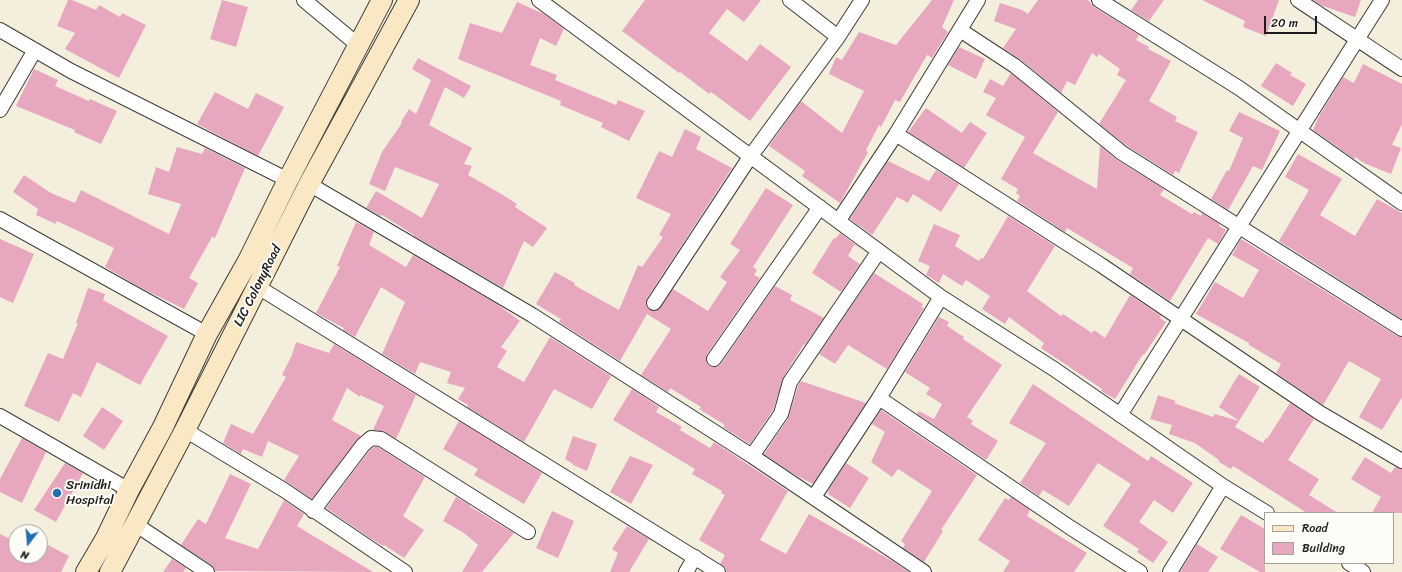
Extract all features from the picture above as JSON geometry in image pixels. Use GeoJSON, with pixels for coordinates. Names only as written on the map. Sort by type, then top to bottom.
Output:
{"type":"FeatureCollection","features":[{"type":"Feature","properties":{"kind":"main road","name":"LIC ColonyRoad"},"geometry":{"type":"LineString","coordinates":[[86,572],[106,538],[129,490],[163,427],[207,334],[248,261],[288,180],[382,0]]}},
{"type":"Feature","properties":{"kind":"main road","name":"LIC ColonyRoad"},"geometry":{"type":"LineString","coordinates":[[110,572],[185,430],[309,184],[408,0]]}},
{"type":"Feature","properties":{"kind":"main road"},"geometry":{"type":"LineString","coordinates":[[220,310],[240,321]]}},
{"type":"Feature","properties":{"kind":"street"},"geometry":{"type":"LineString","coordinates":[[304,0],[358,45]]}},
{"type":"Feature","properties":{"kind":"street"},"geometry":{"type":"LineString","coordinates":[[539,0],[750,157],[839,220],[941,297],[1054,369],[1223,486],[1265,512]]}},
{"type":"Feature","properties":{"kind":"street"},"geometry":{"type":"LineString","coordinates":[[790,0],[838,37]]}},
{"type":"Feature","properties":{"kind":"street"},"geometry":{"type":"LineString","coordinates":[[654,303],[750,157],[838,37],[862,0]]}},
{"type":"Feature","properties":{"kind":"street"},"geometry":{"type":"LineString","coordinates":[[839,220],[896,134],[978,0]]}},
{"type":"Feature","properties":{"kind":"street"},"geometry":{"type":"LineString","coordinates":[[1099,0],[1239,88],[1402,203]]}},
{"type":"Feature","properties":{"kind":"street"},"geometry":{"type":"LineString","coordinates":[[1298,0],[1402,69]]}},
{"type":"Feature","properties":{"kind":"street"},"geometry":{"type":"LineString","coordinates":[[1120,415],[1382,0]]}},
{"type":"Feature","properties":{"kind":"street"},"geometry":{"type":"LineString","coordinates":[[0,30],[71,71],[288,180]]}},
{"type":"Feature","properties":{"kind":"street"},"geometry":{"type":"LineString","coordinates":[[960,30],[1015,66],[1122,153],[1402,329]]}},
{"type":"Feature","properties":{"kind":"street"},"geometry":{"type":"LineString","coordinates":[[0,110],[35,50]]}},
{"type":"Feature","properties":{"kind":"street"},"geometry":{"type":"LineString","coordinates":[[896,134],[1094,261],[1320,413],[1402,461]]}},
{"type":"Feature","properties":{"kind":"street"},"geometry":{"type":"LineString","coordinates":[[309,184],[532,315],[752,456],[924,572]]}},
{"type":"Feature","properties":{"kind":"street"},"geometry":{"type":"LineString","coordinates":[[714,359],[820,207]]}},
{"type":"Feature","properties":{"kind":"street"},"geometry":{"type":"LineString","coordinates":[[0,220],[207,334]]}},
{"type":"Feature","properties":{"kind":"street"},"geometry":{"type":"LineString","coordinates":[[752,456],[781,414],[790,382],[879,251]]}},
{"type":"Feature","properties":{"kind":"street"},"geometry":{"type":"LineString","coordinates":[[258,287],[695,556],[718,572]]}},
{"type":"Feature","properties":{"kind":"street"},"geometry":{"type":"LineString","coordinates":[[814,497],[879,398],[941,297]]}},
{"type":"Feature","properties":{"kind":"street"},"geometry":{"type":"LineString","coordinates":[[879,398],[1065,524],[1140,572]]}},
{"type":"Feature","properties":{"kind":"street"},"geometry":{"type":"LineString","coordinates":[[0,416],[129,490]]}},
{"type":"Feature","properties":{"kind":"street"},"geometry":{"type":"LineString","coordinates":[[185,430],[284,490],[405,572]]}},
{"type":"Feature","properties":{"kind":"street"},"geometry":{"type":"LineString","coordinates":[[313,511],[363,445],[371,438],[381,439],[528,532]]}},
{"type":"Feature","properties":{"kind":"street"},"geometry":{"type":"LineString","coordinates":[[1170,572],[1223,486]]}},
{"type":"Feature","properties":{"kind":"street"},"geometry":{"type":"LineString","coordinates":[[135,524],[207,572]]}},
{"type":"Feature","properties":{"kind":"street"},"geometry":{"type":"LineString","coordinates":[[686,572],[695,556]]}},
{"type":"Feature","properties":{"kind":"street"},"geometry":{"type":"LineString","coordinates":[[1351,564],[1363,572]]}},
{"type":"Feature","properties":{"kind":"building"},"geometry":{"type":"Polygon","coordinates":[[[68,0],[72,0],[96,10],[99,5],[120,17],[122,13],[146,25],[119,78],[65,49],[75,33],[57,26],[68,0]]]}},
{"type":"Feature","properties":{"kind":"building"},"geometry":{"type":"Polygon","coordinates":[[[222,0],[248,7],[236,47],[210,39],[222,0]]]}},
{"type":"Feature","properties":{"kind":"building"},"geometry":{"type":"Polygon","coordinates":[[[645,0],[761,0],[744,22],[727,9],[709,33],[747,61],[760,44],[791,67],[750,121],[711,92],[709,94],[680,72],[679,73],[622,31],[645,0]]]}},
{"type":"Feature","properties":{"kind":"building"},"geometry":{"type":"Polygon","coordinates":[[[932,0],[954,0],[942,27],[948,32],[932,58],[927,55],[900,102],[895,100],[881,127],[879,125],[866,150],[868,152],[840,203],[802,176],[805,171],[769,146],[801,101],[842,133],[864,91],[829,74],[836,57],[842,60],[859,32],[896,45],[932,0]]]}},
{"type":"Feature","properties":{"kind":"building"},"geometry":{"type":"Polygon","coordinates":[[[1038,0],[1088,0],[1094,7],[1139,35],[1136,40],[1149,47],[1148,49],[1171,61],[1149,101],[1177,117],[1175,121],[1198,132],[1179,173],[1175,171],[1173,175],[1127,146],[1099,124],[1126,80],[1117,75],[1120,69],[1099,54],[1097,57],[1092,53],[1075,85],[1067,81],[1061,93],[1020,59],[1003,48],[1016,29],[994,21],[1000,3],[1022,10],[1028,14],[1038,0]]]}},
{"type":"Feature","properties":{"kind":"building"},"geometry":{"type":"Polygon","coordinates":[[[1138,0],[1164,0],[1149,21],[1131,10],[1138,0]]]}},
{"type":"Feature","properties":{"kind":"building"},"geometry":{"type":"Polygon","coordinates":[[[1202,0],[1279,0],[1266,36],[1243,27],[1245,21],[1202,0]]]}},
{"type":"Feature","properties":{"kind":"building"},"geometry":{"type":"Polygon","coordinates":[[[1313,0],[1361,0],[1355,17],[1320,5],[1313,0]]]}},
{"type":"Feature","properties":{"kind":"building"},"geometry":{"type":"Polygon","coordinates":[[[517,2],[544,14],[564,29],[556,46],[540,38],[530,65],[557,75],[555,80],[616,105],[618,100],[645,111],[629,141],[601,127],[603,123],[560,105],[561,101],[458,59],[470,23],[502,33],[517,2]]]}},
{"type":"Feature","properties":{"kind":"building"},"geometry":{"type":"Polygon","coordinates":[[[959,47],[985,59],[976,79],[948,65],[959,47]]]}},
{"type":"Feature","properties":{"kind":"building"},"geometry":{"type":"Polygon","coordinates":[[[418,58],[471,86],[464,98],[445,87],[429,125],[472,148],[464,164],[472,166],[468,175],[517,204],[515,207],[547,228],[533,247],[524,241],[503,288],[414,236],[382,215],[381,216],[366,208],[376,191],[422,218],[439,184],[395,167],[385,191],[369,184],[382,152],[402,123],[401,122],[409,109],[416,114],[431,80],[412,69],[418,58]]]}},
{"type":"Feature","properties":{"kind":"building"},"geometry":{"type":"Polygon","coordinates":[[[1276,63],[1292,73],[1290,75],[1306,84],[1293,106],[1261,86],[1276,63]]]}},
{"type":"Feature","properties":{"kind":"building"},"geometry":{"type":"Polygon","coordinates":[[[1363,64],[1402,84],[1402,124],[1392,145],[1401,148],[1391,174],[1366,164],[1355,157],[1354,159],[1313,130],[1318,118],[1343,77],[1354,83],[1363,64]]]}},
{"type":"Feature","properties":{"kind":"building"},"geometry":{"type":"Polygon","coordinates":[[[34,69],[58,80],[55,86],[117,111],[101,144],[74,132],[75,130],[16,106],[34,69]]]}},
{"type":"Feature","properties":{"kind":"building"},"geometry":{"type":"Polygon","coordinates":[[[1011,73],[1058,112],[1033,153],[1097,189],[1100,146],[1117,160],[1164,189],[1160,195],[1192,214],[1194,212],[1201,216],[1202,213],[1220,224],[1219,226],[1226,230],[1218,244],[1208,238],[1170,301],[1130,274],[1133,268],[1067,228],[1065,232],[1017,201],[1020,196],[1016,193],[1018,189],[1001,179],[1025,137],[986,115],[996,98],[983,92],[990,79],[1003,86],[1011,73]]]}},
{"type":"Feature","properties":{"kind":"building"},"geometry":{"type":"Polygon","coordinates":[[[215,92],[248,109],[256,93],[284,107],[258,156],[197,124],[215,92]]]}},
{"type":"Feature","properties":{"kind":"building"},"geometry":{"type":"Polygon","coordinates":[[[926,108],[962,133],[970,122],[987,133],[964,168],[908,132],[926,108]]]}},
{"type":"Feature","properties":{"kind":"building"},"geometry":{"type":"Polygon","coordinates":[[[1239,112],[1280,131],[1262,170],[1253,166],[1228,210],[1211,199],[1227,170],[1229,171],[1243,138],[1229,131],[1239,112]]]}},
{"type":"Feature","properties":{"kind":"building"},"geometry":{"type":"Polygon","coordinates":[[[685,129],[701,137],[696,149],[732,168],[647,298],[647,307],[653,311],[658,310],[673,289],[708,311],[727,282],[720,277],[740,250],[730,244],[766,188],[793,205],[753,267],[757,270],[754,275],[760,278],[707,354],[706,362],[709,366],[713,367],[717,367],[721,364],[775,286],[792,295],[790,300],[824,318],[805,345],[804,344],[784,376],[773,410],[750,444],[723,427],[725,425],[699,409],[701,407],[670,388],[668,392],[641,375],[671,329],[647,314],[620,361],[559,322],[561,319],[536,304],[555,272],[575,283],[574,285],[619,310],[638,265],[642,267],[663,237],[659,235],[671,214],[636,198],[659,151],[672,157],[685,129]]]}},
{"type":"Feature","properties":{"kind":"building"},"geometry":{"type":"Polygon","coordinates":[[[177,147],[202,154],[205,148],[245,168],[215,238],[212,237],[189,278],[198,283],[184,309],[141,288],[105,267],[114,248],[57,221],[56,224],[36,215],[38,209],[13,192],[24,175],[51,193],[75,203],[81,190],[169,234],[181,204],[148,194],[156,167],[169,172],[177,147]]]}},
{"type":"Feature","properties":{"kind":"building"},"geometry":{"type":"Polygon","coordinates":[[[1298,154],[1342,179],[1320,215],[1355,236],[1377,199],[1402,213],[1402,319],[1279,241],[1309,190],[1285,177],[1298,154]]]}},
{"type":"Feature","properties":{"kind":"building"},"geometry":{"type":"Polygon","coordinates":[[[888,161],[929,181],[936,170],[959,184],[941,212],[913,194],[908,203],[897,197],[872,235],[850,219],[888,161]]]}},
{"type":"Feature","properties":{"kind":"building"},"geometry":{"type":"Polygon","coordinates":[[[1008,216],[1055,246],[1027,291],[1061,316],[1063,314],[1092,333],[1094,330],[1105,338],[1130,295],[1161,316],[1160,318],[1166,322],[1144,355],[1143,354],[1115,399],[1101,391],[1102,389],[1041,348],[1044,343],[1009,317],[1005,324],[982,309],[990,296],[966,280],[962,286],[943,274],[939,283],[926,275],[930,266],[918,261],[934,224],[960,235],[955,246],[979,261],[981,258],[983,259],[1008,216]]]}},
{"type":"Feature","properties":{"kind":"building"},"geometry":{"type":"Polygon","coordinates":[[[356,222],[374,232],[369,245],[406,267],[413,255],[497,304],[520,321],[501,347],[507,351],[497,367],[524,382],[550,337],[611,376],[592,409],[554,389],[524,442],[467,407],[468,405],[458,399],[465,388],[447,383],[451,372],[420,362],[415,374],[382,354],[405,302],[381,287],[355,337],[343,330],[344,328],[316,313],[340,267],[337,266],[356,222]]]}},
{"type":"Feature","properties":{"kind":"building"},"geometry":{"type":"Polygon","coordinates":[[[840,233],[861,249],[854,245],[848,256],[860,264],[841,292],[812,273],[834,238],[835,239],[840,233]]]}},
{"type":"Feature","properties":{"kind":"building"},"geometry":{"type":"Polygon","coordinates":[[[0,239],[34,254],[13,303],[0,297],[0,239]]]}},
{"type":"Feature","properties":{"kind":"building"},"geometry":{"type":"Polygon","coordinates":[[[1241,239],[1397,336],[1402,337],[1402,397],[1382,430],[1359,417],[1381,379],[1349,361],[1323,405],[1276,373],[1281,364],[1249,345],[1249,343],[1196,314],[1215,282],[1243,298],[1259,270],[1232,255],[1241,239]]]}},
{"type":"Feature","properties":{"kind":"building"},"geometry":{"type":"Polygon","coordinates":[[[874,273],[923,304],[921,307],[924,308],[887,369],[848,345],[835,364],[819,354],[874,273]]]}},
{"type":"Feature","properties":{"kind":"building"},"geometry":{"type":"Polygon","coordinates":[[[88,288],[105,294],[103,300],[168,336],[140,385],[97,362],[81,397],[73,393],[59,422],[24,406],[48,353],[63,359],[78,323],[76,323],[88,288]]]}},
{"type":"Feature","properties":{"kind":"building"},"geometry":{"type":"Polygon","coordinates":[[[939,317],[949,322],[947,326],[964,337],[963,339],[1002,365],[967,417],[973,421],[971,424],[998,441],[986,460],[917,414],[919,411],[934,419],[942,404],[926,394],[930,388],[905,372],[939,317]]]}},
{"type":"Feature","properties":{"kind":"building"},"geometry":{"type":"Polygon","coordinates":[[[296,342],[329,353],[334,344],[416,395],[396,439],[385,432],[373,430],[384,406],[360,395],[360,397],[347,388],[332,420],[361,436],[312,499],[284,480],[299,456],[268,441],[262,457],[243,449],[241,454],[223,443],[231,424],[253,434],[286,377],[282,375],[292,355],[296,342]]]}},
{"type":"Feature","properties":{"kind":"building"},"geometry":{"type":"Polygon","coordinates":[[[1239,374],[1260,387],[1239,421],[1219,407],[1239,374]]]}},
{"type":"Feature","properties":{"kind":"building"},"geometry":{"type":"Polygon","coordinates":[[[801,381],[866,403],[813,484],[797,476],[764,454],[788,419],[798,386],[801,381]]]}},
{"type":"Feature","properties":{"kind":"building"},"geometry":{"type":"Polygon","coordinates":[[[1033,384],[1148,461],[1151,456],[1193,483],[1173,513],[1154,500],[1139,522],[1168,542],[1153,563],[1137,552],[1139,549],[1103,526],[1131,484],[1098,463],[1069,506],[1043,490],[1039,496],[1020,483],[1046,443],[1009,423],[1033,384]]]}},
{"type":"Feature","properties":{"kind":"building"},"geometry":{"type":"Polygon","coordinates":[[[632,389],[659,407],[656,412],[682,427],[680,430],[710,448],[714,442],[788,491],[760,540],[786,554],[809,514],[909,572],[726,572],[725,568],[720,564],[725,555],[699,540],[725,495],[721,493],[722,491],[692,474],[695,469],[613,420],[632,389]]]}},
{"type":"Feature","properties":{"kind":"building"},"geometry":{"type":"Polygon","coordinates":[[[1158,395],[1176,401],[1174,403],[1213,417],[1215,414],[1239,421],[1235,427],[1263,443],[1290,403],[1314,419],[1288,460],[1319,479],[1309,495],[1336,512],[1305,512],[1233,466],[1231,469],[1219,462],[1219,460],[1195,443],[1169,434],[1172,425],[1150,419],[1158,395]]]}},
{"type":"Feature","properties":{"kind":"building"},"geometry":{"type":"Polygon","coordinates":[[[102,407],[123,421],[104,450],[83,436],[102,407]]]}},
{"type":"Feature","properties":{"kind":"building"},"geometry":{"type":"Polygon","coordinates":[[[881,410],[977,475],[941,530],[943,531],[924,562],[903,548],[905,544],[901,541],[932,491],[898,469],[892,477],[871,462],[885,432],[872,424],[881,410]]]}},
{"type":"Feature","properties":{"kind":"building"},"geometry":{"type":"Polygon","coordinates":[[[459,421],[542,473],[524,504],[474,475],[478,469],[443,449],[459,421]]]}},
{"type":"Feature","properties":{"kind":"building"},"geometry":{"type":"Polygon","coordinates":[[[573,436],[597,444],[587,471],[573,465],[565,459],[573,436]]]}},
{"type":"Feature","properties":{"kind":"building"},"geometry":{"type":"Polygon","coordinates":[[[22,438],[46,452],[22,503],[0,492],[0,479],[22,438]]]}},
{"type":"Feature","properties":{"kind":"building"},"geometry":{"type":"Polygon","coordinates":[[[374,447],[378,447],[425,477],[403,516],[424,530],[404,558],[370,538],[326,508],[369,451],[374,447]]]}},
{"type":"Feature","properties":{"kind":"building"},"geometry":{"type":"Polygon","coordinates":[[[630,456],[653,465],[631,504],[610,492],[630,456]]]}},
{"type":"Feature","properties":{"kind":"building"},"geometry":{"type":"Polygon","coordinates":[[[1365,457],[1391,473],[1395,467],[1402,469],[1402,513],[1373,512],[1381,497],[1351,479],[1365,457]]]}},
{"type":"Feature","properties":{"kind":"building"},"geometry":{"type":"Polygon","coordinates":[[[65,463],[83,473],[56,522],[34,510],[65,463]]]}},
{"type":"Feature","properties":{"kind":"building"},"geometry":{"type":"Polygon","coordinates":[[[846,463],[869,478],[850,508],[828,494],[828,491],[846,463]]]}},
{"type":"Feature","properties":{"kind":"building"},"geometry":{"type":"Polygon","coordinates":[[[230,474],[251,484],[225,538],[258,549],[284,500],[304,514],[297,526],[373,572],[215,571],[212,565],[181,545],[198,519],[206,524],[230,474]]]}},
{"type":"Feature","properties":{"kind":"building"},"geometry":{"type":"Polygon","coordinates":[[[456,497],[514,533],[482,572],[462,572],[478,545],[464,533],[443,521],[456,497]]]}},
{"type":"Feature","properties":{"kind":"building"},"geometry":{"type":"Polygon","coordinates":[[[1011,497],[1030,510],[1027,516],[1087,553],[1074,572],[1003,572],[1010,561],[978,540],[1005,498],[1009,500],[1011,497]]]}},
{"type":"Feature","properties":{"kind":"building"},"geometry":{"type":"Polygon","coordinates":[[[552,511],[574,521],[558,558],[536,548],[552,511]]]}},
{"type":"Feature","properties":{"kind":"building"},"geometry":{"type":"Polygon","coordinates":[[[1241,515],[1264,528],[1265,572],[1260,572],[1220,549],[1241,515]]]}},
{"type":"Feature","properties":{"kind":"building"},"geometry":{"type":"Polygon","coordinates":[[[627,526],[649,539],[629,572],[610,572],[618,553],[612,549],[627,526]]]}},
{"type":"Feature","properties":{"kind":"building"},"geometry":{"type":"Polygon","coordinates":[[[0,534],[8,538],[8,564],[48,564],[48,545],[69,556],[61,572],[0,572],[0,534]]]}},
{"type":"Feature","properties":{"kind":"building"},"geometry":{"type":"Polygon","coordinates":[[[1197,544],[1218,557],[1208,572],[1180,572],[1197,544]]]}},
{"type":"Feature","properties":{"kind":"building"},"geometry":{"type":"Polygon","coordinates":[[[172,559],[186,568],[183,572],[163,572],[172,559]]]}},
{"type":"Feature","properties":{"kind":"place","name":"Srinidhi Hospital"},"geometry":{"type":"Point","coordinates":[57,493]}}]}
